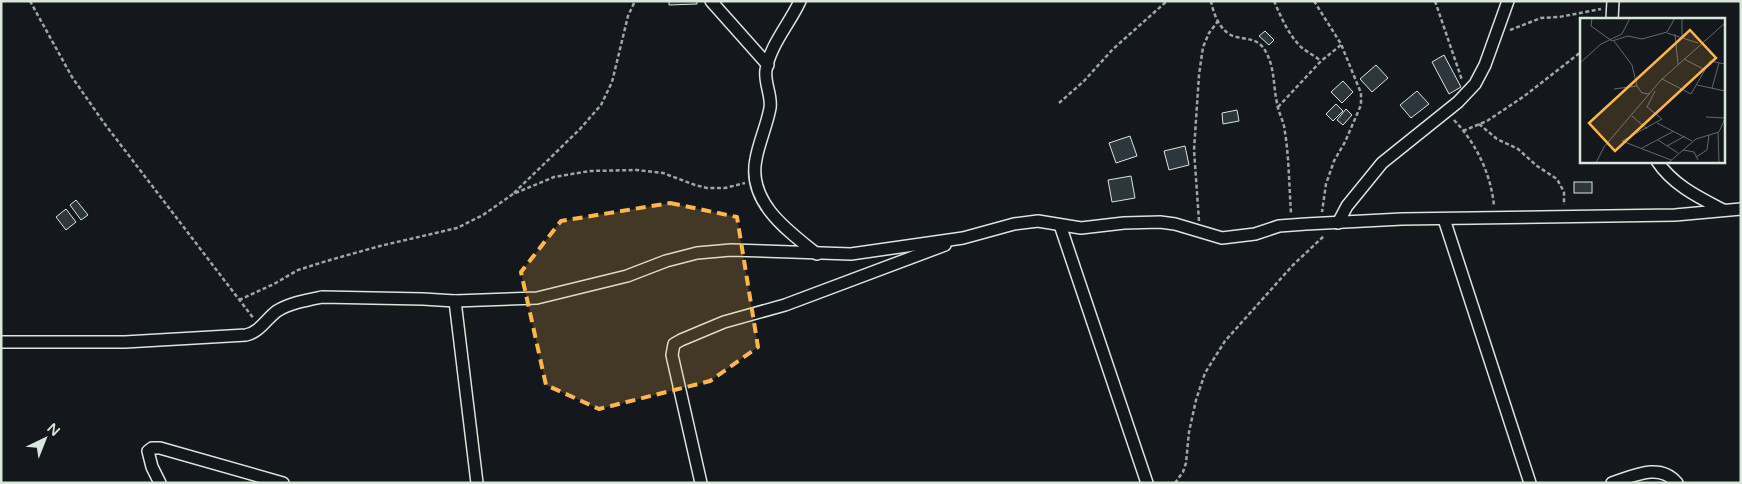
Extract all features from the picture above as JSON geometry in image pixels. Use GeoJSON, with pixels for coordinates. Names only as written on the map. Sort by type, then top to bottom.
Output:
{"type":"FeatureCollection","features":[{"type":"Feature","properties":{"kind":"street"},"geometry":{"type":"LineString","coordinates":[[711,1],[768,65]]}},
{"type":"Feature","properties":{"kind":"street"},"geometry":{"type":"LineString","coordinates":[[800,1],[780,38],[766,70],[771,106],[755,162],[755,178],[765,204],[775,219],[817,254]]}},
{"type":"Feature","properties":{"kind":"street"},"geometry":{"type":"LineString","coordinates":[[1337,223],[1347,206],[1382,163],[1446,111],[1475,84],[1485,65],[1508,1]]}},
{"type":"Feature","properties":{"kind":"street"},"geometry":{"type":"LineString","coordinates":[[1658,162],[1663,171],[1692,194],[1722,210]]}},
{"type":"Feature","properties":{"kind":"street"},"geometry":{"type":"LineString","coordinates":[[701,483],[672,355],[674,344],[724,322],[785,305],[963,238],[1014,224],[1038,221],[1081,228],[1124,223],[1160,222],[1175,224],[1222,238],[1255,234],[1279,226],[1402,218],[1564,217],[1741,210]]}},
{"type":"Feature","properties":{"kind":"street"},"geometry":{"type":"LineString","coordinates":[[1444,218],[1530,483]]}},
{"type":"Feature","properties":{"kind":"street"},"geometry":{"type":"LineString","coordinates":[[1060,225],[1147,483]]}},
{"type":"Feature","properties":{"kind":"street"},"geometry":{"type":"LineString","coordinates":[[1,342],[72,343],[180,340],[246,335],[258,330],[278,310],[306,300],[322,297],[422,299],[455,302],[537,298],[627,276],[666,261],[711,250],[851,254],[963,238]]}},
{"type":"Feature","properties":{"kind":"street"},"geometry":{"type":"LineString","coordinates":[[455,302],[477,483]]}},
{"type":"Feature","properties":{"kind":"street"},"geometry":{"type":"LineString","coordinates":[[160,483],[149,458],[148,451],[152,448],[160,448],[283,483]]}},
{"type":"Feature","properties":{"kind":"street"},"geometry":{"type":"LineString","coordinates":[[1612,483],[1645,472],[1661,471],[1673,478],[1677,483]]}},
{"type":"Feature","properties":{"kind":"path"},"geometry":{"type":"LineString","coordinates":[[30,1],[72,77],[104,123],[254,317],[258,330]]}},
{"type":"Feature","properties":{"kind":"path"},"geometry":{"type":"LineString","coordinates":[[239,300],[274,284],[298,270],[380,246],[458,228],[483,215],[513,194],[580,129],[601,105],[612,82],[628,16],[635,1]]}},
{"type":"Feature","properties":{"kind":"path"},"geometry":{"type":"LineString","coordinates":[[1059,103],[1084,81],[1113,49],[1167,1]]}},
{"type":"Feature","properties":{"kind":"path"},"geometry":{"type":"LineString","coordinates":[[1211,1],[1214,13],[1226,31],[1232,36],[1254,40],[1264,49],[1272,64],[1288,158],[1291,225]]}},
{"type":"Feature","properties":{"kind":"path"},"geometry":{"type":"LineString","coordinates":[[1274,1],[1284,24],[1293,37],[1302,47],[1322,61]]}},
{"type":"Feature","properties":{"kind":"path"},"geometry":{"type":"LineString","coordinates":[[1314,1],[1341,44],[1361,93],[1361,105],[1346,142],[1334,161],[1326,184],[1320,224]]}},
{"type":"Feature","properties":{"kind":"path"},"geometry":{"type":"LineString","coordinates":[[1435,1],[1467,92]]}},
{"type":"Feature","properties":{"kind":"path"},"geometry":{"type":"LineString","coordinates":[[1495,36],[1541,18],[1612,9]]}},
{"type":"Feature","properties":{"kind":"path"},"geometry":{"type":"LineString","coordinates":[[1200,232],[1194,150],[1199,75],[1203,47],[1218,21]]}},
{"type":"Feature","properties":{"kind":"path"},"geometry":{"type":"LineString","coordinates":[[1278,107],[1341,44]]}},
{"type":"Feature","properties":{"kind":"path"},"geometry":{"type":"LineString","coordinates":[[1463,131],[1487,121],[1580,53]]}},
{"type":"Feature","properties":{"kind":"path"},"geometry":{"type":"LineString","coordinates":[[1446,111],[1463,131],[1488,174],[1492,188],[1495,217]]}},
{"type":"Feature","properties":{"kind":"path"},"geometry":{"type":"LineString","coordinates":[[1480,124],[1497,139],[1518,149],[1537,166],[1557,179],[1564,192],[1564,217]]}},
{"type":"Feature","properties":{"kind":"path"},"geometry":{"type":"LineString","coordinates":[[513,194],[554,177],[590,171],[636,170],[663,173],[707,188],[726,188],[740,185],[755,178]]}},
{"type":"Feature","properties":{"kind":"path"},"geometry":{"type":"LineString","coordinates":[[1175,483],[1183,472],[1186,463],[1189,432],[1196,400],[1205,373],[1225,341],[1293,265],[1337,223]]}},
{"type":"Feature","properties":{"kind":"highlighted area"},"geometry":{"type":"Polygon","coordinates":[[[670,203],[737,217],[758,347],[710,381],[599,409],[546,385],[521,272],[561,221],[670,203]]]}},
{"type":"Feature","properties":{"kind":"building"},"geometry":{"type":"Polygon","coordinates":[[[669,1],[697,1],[697,4],[669,5],[669,1]]]}},
{"type":"Feature","properties":{"kind":"building"},"geometry":{"type":"Polygon","coordinates":[[[1265,31],[1274,40],[1269,45],[1259,36],[1265,31]]]}},
{"type":"Feature","properties":{"kind":"building"},"geometry":{"type":"Polygon","coordinates":[[[1444,55],[1461,87],[1449,94],[1432,62],[1444,55]]]}},
{"type":"Feature","properties":{"kind":"building"},"geometry":{"type":"Polygon","coordinates":[[[1376,65],[1388,78],[1372,92],[1360,79],[1376,65]]]}},
{"type":"Feature","properties":{"kind":"building"},"geometry":{"type":"Polygon","coordinates":[[[1343,81],[1353,92],[1342,103],[1331,92],[1343,81]]]}},
{"type":"Feature","properties":{"kind":"building"},"geometry":{"type":"Polygon","coordinates":[[[1417,91],[1429,104],[1411,118],[1400,105],[1417,91]]]}},
{"type":"Feature","properties":{"kind":"building"},"geometry":{"type":"Polygon","coordinates":[[[1336,104],[1343,111],[1333,121],[1326,114],[1336,104]]]}},
{"type":"Feature","properties":{"kind":"building"},"geometry":{"type":"Polygon","coordinates":[[[1346,109],[1352,115],[1343,125],[1337,120],[1346,109]]]}},
{"type":"Feature","properties":{"kind":"building"},"geometry":{"type":"Polygon","coordinates":[[[1237,110],[1239,121],[1223,124],[1222,113],[1237,110]]]}},
{"type":"Feature","properties":{"kind":"building"},"geometry":{"type":"Polygon","coordinates":[[[1130,136],[1137,156],[1116,163],[1109,143],[1130,136]]]}},
{"type":"Feature","properties":{"kind":"building"},"geometry":{"type":"Polygon","coordinates":[[[1185,146],[1189,165],[1169,170],[1164,151],[1185,146]]]}},
{"type":"Feature","properties":{"kind":"building"},"geometry":{"type":"Polygon","coordinates":[[[1131,176],[1135,198],[1112,202],[1108,180],[1131,176]]]}},
{"type":"Feature","properties":{"kind":"building"},"geometry":{"type":"Polygon","coordinates":[[[1574,182],[1592,182],[1592,193],[1574,193],[1574,182]]]}},
{"type":"Feature","properties":{"kind":"building"},"geometry":{"type":"Polygon","coordinates":[[[76,200],[88,215],[81,220],[70,205],[76,200]]]}},
{"type":"Feature","properties":{"kind":"building"},"geometry":{"type":"Polygon","coordinates":[[[66,209],[76,222],[66,230],[56,217],[66,209]]]}}]}
